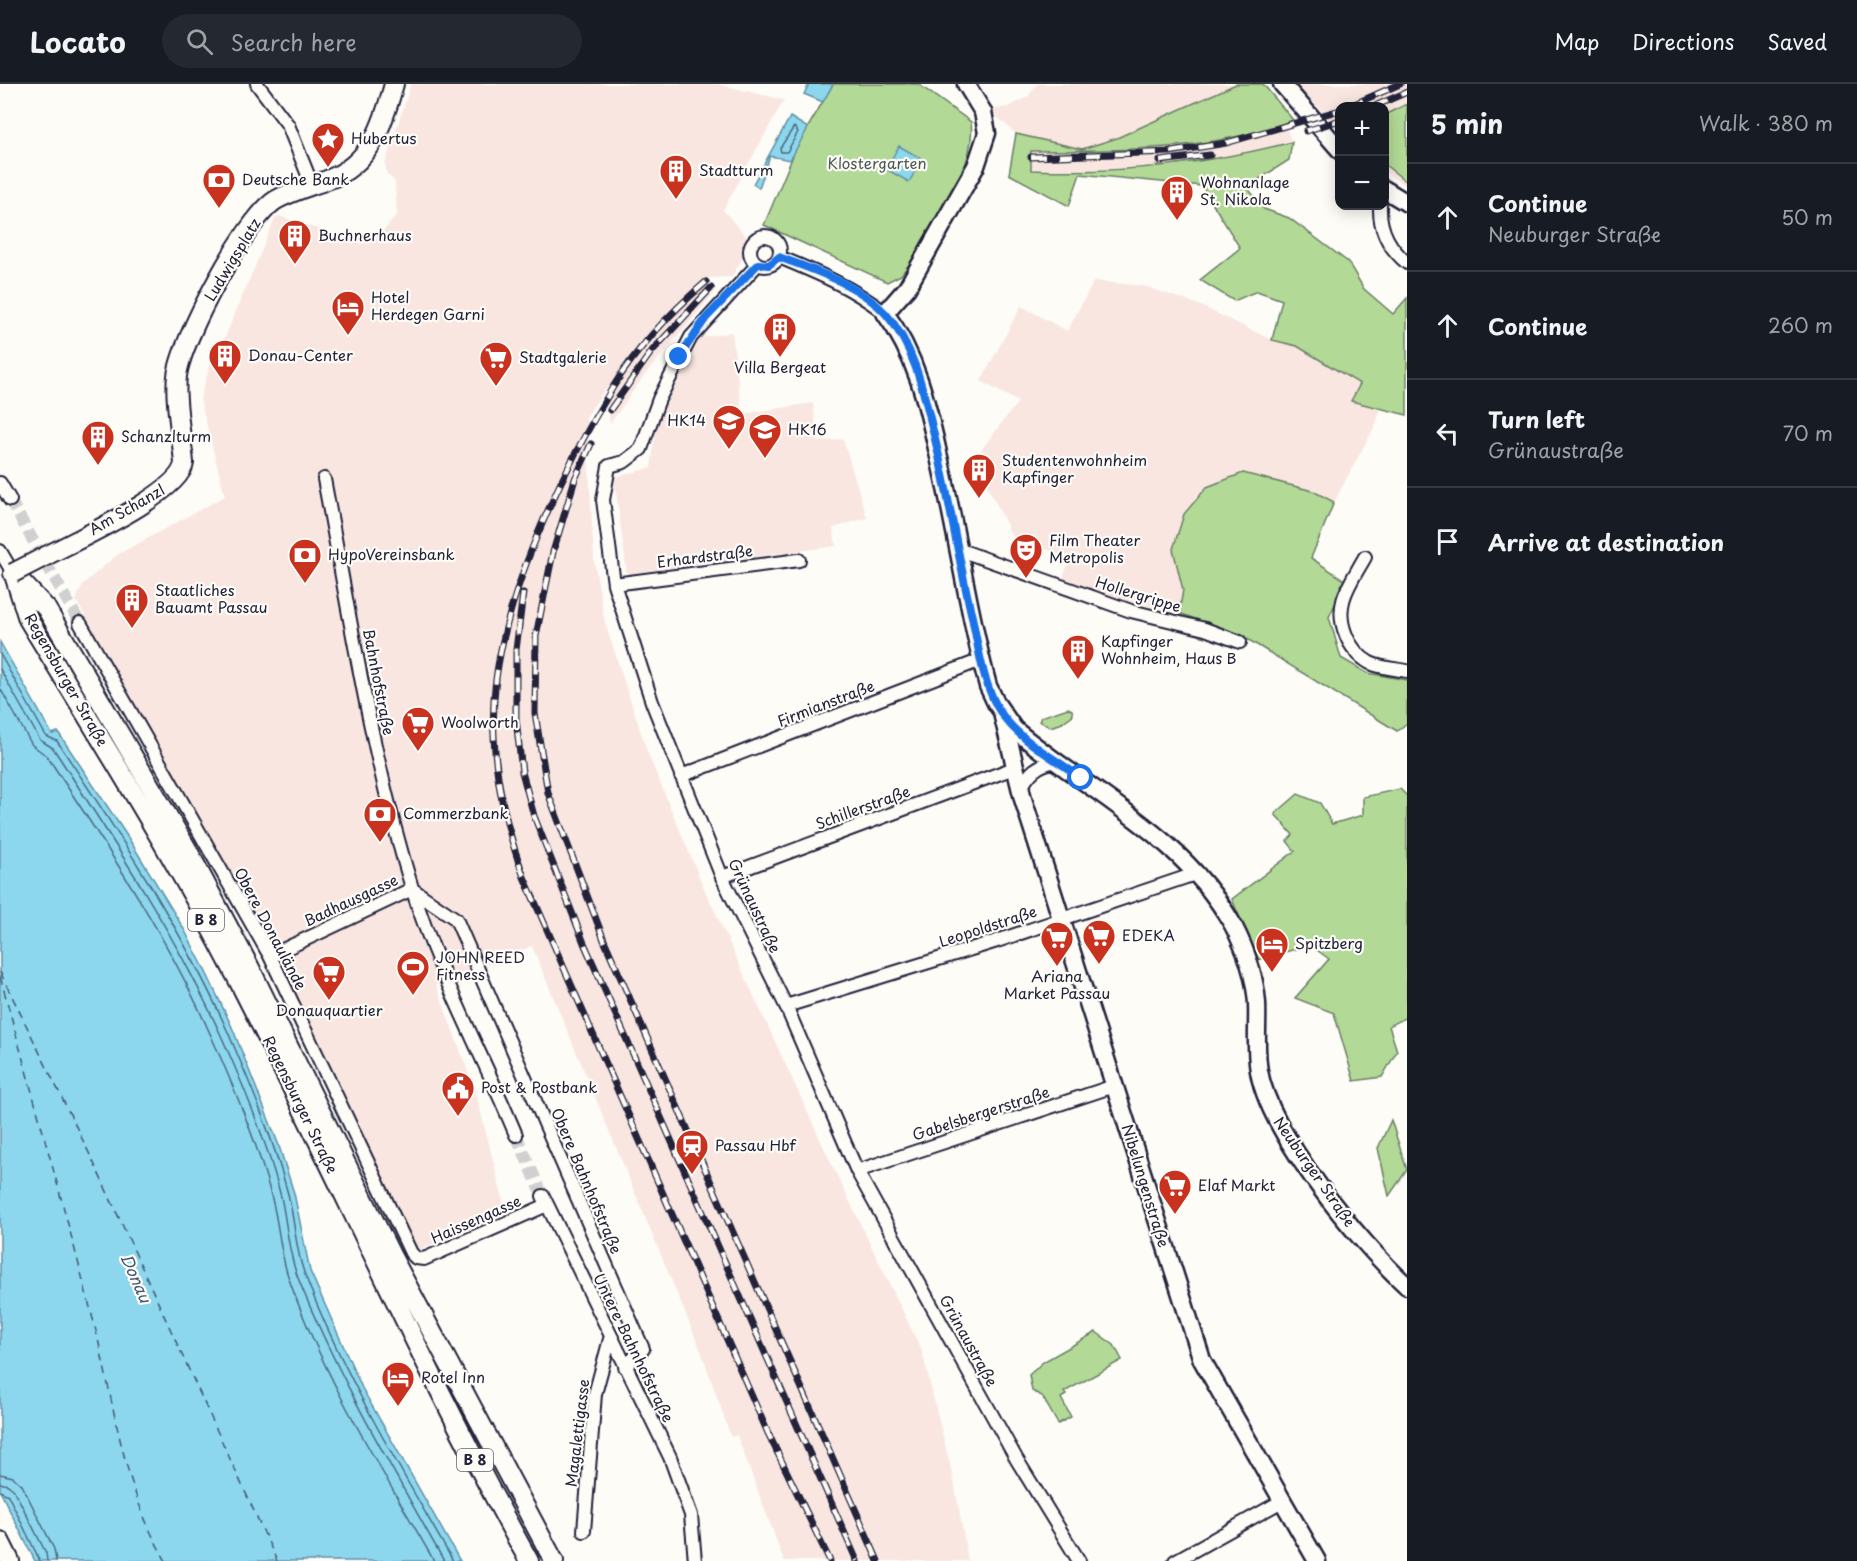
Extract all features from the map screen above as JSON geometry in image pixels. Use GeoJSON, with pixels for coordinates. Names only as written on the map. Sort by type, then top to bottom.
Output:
{"type":"FeatureCollection","features":[{"type":"Feature","properties":{"kind":"main road","name":"Ludwigsplatz"},"geometry":{"type":"LineString","coordinates":[[177,374],[193,329],[251,224],[277,200],[352,167],[365,155],[377,135],[394,84]]}},
{"type":"Feature","properties":{"kind":"main road","name":"Am Schanzl"},"geometry":{"type":"LineString","coordinates":[[7,577],[141,505],[174,482],[184,466],[177,374]]}},
{"type":"Feature","properties":{"kind":"main road","name":"Regensburger Straße"},"geometry":{"type":"LineString","coordinates":[[7,577],[28,619],[172,856],[348,1188],[554,1561]]}},
{"type":"Feature","properties":{"kind":"main road","name":"Regensburger Straße"},"geometry":{"type":"LineString","coordinates":[[348,1188],[422,1358],[529,1561]]}},
{"type":"Feature","properties":{"kind":"street"},"geometry":{"type":"LineString","coordinates":[[257,84],[288,125],[312,185]]}},
{"type":"Feature","properties":{"kind":"street"},"geometry":{"type":"LineString","coordinates":[[885,313],[907,288],[976,166],[987,134],[983,112],[966,84]]}},
{"type":"Feature","properties":{"kind":"street"},"geometry":{"type":"LineString","coordinates":[[1282,84],[1335,144]]}},
{"type":"Feature","properties":{"kind":"street"},"geometry":{"type":"LineString","coordinates":[[1389,192],[1407,203]]}},
{"type":"Feature","properties":{"kind":"street"},"geometry":{"type":"LineString","coordinates":[[1380,210],[1383,230],[1392,250],[1407,263]]}},
{"type":"Feature","properties":{"kind":"street"},"geometry":{"type":"LineString","coordinates":[[759,237],[775,239],[780,247],[779,257],[769,265],[758,264],[752,259],[750,251],[752,243],[759,237]]}},
{"type":"Feature","properties":{"kind":"street"},"geometry":{"type":"LineString","coordinates":[[779,257],[832,278],[861,294],[885,313],[903,338],[916,369],[933,428],[981,660],[988,686],[1003,716]]}},
{"type":"Feature","properties":{"kind":"street","name":"Grünaustraße"},"geometry":{"type":"LineString","coordinates":[[758,264],[691,337],[659,399],[641,449],[624,462],[609,466],[603,500],[614,584],[652,702],[722,877],[786,1006],[857,1171],[1017,1460],[1079,1561]]}},
{"type":"Feature","properties":{"kind":"street","name":"Bahnhofstraße"},"geometry":{"type":"LineString","coordinates":[[324,479],[378,762],[412,889]]}},
{"type":"Feature","properties":{"kind":"street"},"geometry":{"type":"LineString","coordinates":[[0,483],[10,500]]}},
{"type":"Feature","properties":{"kind":"street","name":"Hollergrippe"},"geometry":{"type":"LineString","coordinates":[[960,550],[1131,611],[1205,629],[1240,642]]}},
{"type":"Feature","properties":{"kind":"street"},"geometry":{"type":"LineString","coordinates":[[0,551],[7,577]]}},
{"type":"Feature","properties":{"kind":"street"},"geometry":{"type":"LineString","coordinates":[[1365,557],[1344,597],[1339,612],[1341,623],[1351,647],[1370,663],[1407,671]]}},
{"type":"Feature","properties":{"kind":"street","name":"Erhardstraße"},"geometry":{"type":"LineString","coordinates":[[614,584],[799,560]]}},
{"type":"Feature","properties":{"kind":"street","name":"Obere Donaulände"},"geometry":{"type":"LineString","coordinates":[[80,623],[270,956],[408,1248],[416,1258]]}},
{"type":"Feature","properties":{"kind":"street","name":"Firmianstraße"},"geometry":{"type":"LineString","coordinates":[[681,776],[981,660]]}},
{"type":"Feature","properties":{"kind":"street","name":"Neuburger Straße"},"geometry":{"type":"LineString","coordinates":[[1003,716],[1014,729],[1145,826],[1198,873],[1234,927],[1249,963],[1256,999],[1259,1069],[1272,1110],[1328,1196],[1362,1238],[1407,1286]]}},
{"type":"Feature","properties":{"kind":"street","name":"Nibelungenstraße"},"geometry":{"type":"LineString","coordinates":[[1003,716],[1020,790],[1202,1360],[1317,1561]]}},
{"type":"Feature","properties":{"kind":"street"},"geometry":{"type":"LineString","coordinates":[[1020,790],[1036,767],[1056,761]]}},
{"type":"Feature","properties":{"kind":"street","name":"Schillerstraße"},"geometry":{"type":"LineString","coordinates":[[722,877],[1014,768]]}},
{"type":"Feature","properties":{"kind":"street","name":"Leopoldstraße"},"geometry":{"type":"LineString","coordinates":[[786,1006],[1198,873]]}},
{"type":"Feature","properties":{"kind":"street"},"geometry":{"type":"LineString","coordinates":[[412,889],[433,944],[516,1135]]}},
{"type":"Feature","properties":{"kind":"street","name":"Badhausgasse"},"geometry":{"type":"LineString","coordinates":[[270,956],[412,889]]}},
{"type":"Feature","properties":{"kind":"street","name":"Obere Bahnhofstraße"},"geometry":{"type":"LineString","coordinates":[[412,889],[456,919],[643,1349],[625,1367]]}},
{"type":"Feature","properties":{"kind":"street","name":"Gabelsbergerstraße"},"geometry":{"type":"LineString","coordinates":[[857,1171],[1114,1086]]}},
{"type":"Feature","properties":{"kind":"street","name":"Untere Bahnhofstraße"},"geometry":{"type":"LineString","coordinates":[[545,1201],[610,1340],[670,1457],[691,1515],[695,1561]]}},
{"type":"Feature","properties":{"kind":"street","name":"Haissengasse"},"geometry":{"type":"LineString","coordinates":[[416,1258],[427,1257],[545,1201]]}},
{"type":"Feature","properties":{"kind":"street","name":"Magalettigasse"},"geometry":{"type":"LineString","coordinates":[[584,1531],[595,1394],[610,1340]]}},
{"type":"Feature","properties":{"kind":"street"},"geometry":{"type":"LineString","coordinates":[[1175,1561],[1282,1501]]}},
{"type":"Feature","properties":{"kind":"shaded area"},"geometry":{"type":"Polygon","coordinates":[[[411,84],[717,84],[784,100],[723,210],[751,242],[732,277],[703,278],[715,292],[643,377],[610,424],[606,388],[586,417],[594,560],[605,623],[648,754],[703,886],[832,1165],[922,1351],[954,1481],[968,1561],[784,1561],[737,1435],[731,1437],[701,1351],[532,946],[436,985],[476,1093],[507,1216],[415,1251],[261,940],[171,769],[76,600],[83,584],[117,555],[225,496],[200,399],[213,355],[220,349],[275,219],[279,216],[363,244],[367,234],[379,236],[397,215],[395,182],[387,174],[385,164],[411,84]]]}},
{"type":"Feature","properties":{"kind":"shaded area"},"geometry":{"type":"Polygon","coordinates":[[[1037,84],[1236,84],[1117,138],[1081,149],[1016,134],[990,110],[1008,107],[1028,97],[1037,84]]]}},
{"type":"Feature","properties":{"kind":"shaded area"},"geometry":{"type":"Polygon","coordinates":[[[1286,84],[1407,84],[1407,187],[1389,175],[1389,102],[1335,102],[1335,125],[1299,88],[1286,84]]]}},
{"type":"Feature","properties":{"kind":"shaded area"},"geometry":{"type":"Polygon","coordinates":[[[1284,123],[1292,142],[1240,155],[1181,165],[1031,171],[1030,151],[1119,150],[1175,146],[1234,136],[1284,123]]]}},
{"type":"Feature","properties":{"kind":"shaded area"},"geometry":{"type":"Polygon","coordinates":[[[1094,281],[1144,286],[1197,304],[1272,340],[1297,346],[1360,384],[1351,401],[1380,408],[1377,422],[1334,502],[1313,491],[1173,549],[1183,590],[1179,613],[1119,598],[1063,578],[1070,558],[1012,536],[974,459],[1018,402],[981,381],[1021,306],[1067,331],[1094,281]]]}},
{"type":"Feature","properties":{"kind":"shaded area"},"geometry":{"type":"Polygon","coordinates":[[[732,332],[742,414],[813,403],[818,442],[843,439],[867,518],[833,528],[836,546],[627,574],[614,477],[651,468],[657,417],[694,339],[732,332]]]}},
{"type":"Feature","properties":{"kind":"green space","name":"Klostergarten"},"geometry":{"type":"Polygon","coordinates":[[[833,84],[918,84],[971,122],[971,140],[967,158],[952,195],[911,262],[901,275],[887,282],[764,225],[797,146],[833,84]]]}},
{"type":"Feature","properties":{"kind":"green space"},"geometry":{"type":"Polygon","coordinates":[[[1236,84],[1263,84],[1293,120],[1229,138],[1197,144],[1130,149],[1031,151],[1031,170],[1130,169],[1162,166],[1260,150],[1292,142],[1289,160],[1247,187],[1264,209],[1289,218],[1348,262],[1364,289],[1393,314],[1407,298],[1407,415],[1351,401],[1360,384],[1297,346],[1272,340],[1282,300],[1257,291],[1234,301],[1200,280],[1240,248],[1202,186],[1080,174],[1069,206],[1009,174],[1016,134],[1082,149],[1117,138],[1236,84]]]}},
{"type":"Feature","properties":{"kind":"green space"},"geometry":{"type":"Polygon","coordinates":[[[1407,104],[1407,182],[1389,168],[1389,113],[1407,104]]]}},
{"type":"Feature","properties":{"kind":"green space"},"geometry":{"type":"Polygon","coordinates":[[[1243,473],[1313,491],[1334,502],[1311,558],[1346,581],[1329,617],[1341,658],[1367,673],[1407,680],[1407,723],[1397,731],[1244,637],[1179,613],[1183,590],[1173,549],[1184,514],[1207,487],[1243,473]]]}},
{"type":"Feature","properties":{"kind":"green space"},"geometry":{"type":"Polygon","coordinates":[[[1068,708],[1072,710],[1073,715],[1060,724],[1050,727],[1039,721],[1041,717],[1068,708]]]}},
{"type":"Feature","properties":{"kind":"green space"},"geometry":{"type":"Polygon","coordinates":[[[1400,789],[1407,796],[1407,1017],[1389,1026],[1397,1051],[1382,1077],[1354,1081],[1334,1013],[1295,998],[1329,959],[1310,945],[1257,960],[1232,899],[1295,851],[1287,841],[1293,835],[1275,814],[1298,794],[1320,803],[1332,824],[1363,815],[1363,797],[1400,789]]]}},
{"type":"Feature","properties":{"kind":"green space"},"geometry":{"type":"Polygon","coordinates":[[[1391,1120],[1407,1170],[1389,1196],[1378,1148],[1391,1120]]]}},
{"type":"Feature","properties":{"kind":"green space"},"geometry":{"type":"Polygon","coordinates":[[[1096,1332],[1114,1345],[1122,1360],[1064,1392],[1066,1395],[1061,1398],[1071,1417],[1058,1424],[1042,1396],[1032,1391],[1029,1375],[1043,1362],[1096,1332]]]}},
{"type":"Feature","properties":{"kind":"water"},"geometry":{"type":"Polygon","coordinates":[[[809,84],[833,84],[823,102],[804,94],[809,84]]]}},
{"type":"Feature","properties":{"kind":"water"},"geometry":{"type":"Polygon","coordinates":[[[790,117],[808,128],[790,160],[770,156],[759,188],[753,184],[790,117]]]}},
{"type":"Feature","properties":{"kind":"water"},"geometry":{"type":"Polygon","coordinates":[[[899,146],[922,159],[909,182],[886,169],[899,146]]]}},
{"type":"Feature","properties":{"kind":"water","name":"Donau"},"geometry":{"type":"Polygon","coordinates":[[[0,642],[52,734],[58,732],[129,839],[184,929],[205,970],[232,1027],[278,1143],[294,1193],[310,1271],[362,1388],[460,1561],[35,1561],[0,1491],[0,642]]]}},
{"type":"Feature","properties":{"kind":"ferry route"},"geometry":{"type":"LineString","coordinates":[[0,972],[92,1159],[277,1561]]}},
{"type":"Feature","properties":{"kind":"ferry route"},"geometry":{"type":"LineString","coordinates":[[0,976],[84,1283],[130,1476],[151,1534],[166,1561]]}},
{"type":"Feature","properties":{"kind":"tunnel"},"geometry":{"type":"LineString","coordinates":[[10,500],[80,623]]}},
{"type":"Feature","properties":{"kind":"tunnel"},"geometry":{"type":"LineString","coordinates":[[516,1135],[543,1196]]}},
{"type":"Feature","properties":{"kind":"railway"},"geometry":{"type":"LineString","coordinates":[[1359,102],[1400,84]]}},
{"type":"Feature","properties":{"kind":"railway"},"geometry":{"type":"LineString","coordinates":[[1384,102],[1407,92]]}},
{"type":"Feature","properties":{"kind":"railway"},"geometry":{"type":"LineString","coordinates":[[1031,157],[1170,152],[1226,143],[1335,111]]}},
{"type":"Feature","properties":{"kind":"railway"},"geometry":{"type":"LineString","coordinates":[[1306,131],[1335,122]]}},
{"type":"Feature","properties":{"kind":"railway"},"geometry":{"type":"LineString","coordinates":[[1160,161],[1210,155]]}},
{"type":"Feature","properties":{"kind":"railway"},"geometry":{"type":"LineString","coordinates":[[706,282],[655,331],[622,373],[593,421],[554,497],[536,538],[508,620],[499,660],[494,699],[494,745],[504,812],[524,877],[768,1433],[830,1561]]}},
{"type":"Feature","properties":{"kind":"railway"},"geometry":{"type":"LineString","coordinates":[[610,410],[652,351],[711,288]]}},
{"type":"Feature","properties":{"kind":"railway"},"geometry":{"type":"LineString","coordinates":[[591,444],[575,479],[553,552],[536,636],[535,713],[548,793],[604,940],[878,1561]]}},
{"type":"Feature","properties":{"kind":"railway"},"geometry":{"type":"LineString","coordinates":[[523,593],[516,650],[516,719],[522,772],[534,816],[584,943],[857,1561]]}},
{"type":"Feature","properties":{"kind":"place","name":"Hubertus"},"geometry":{"type":"Point","coordinates":[328,168]}},
{"type":"Feature","properties":{"kind":"place","name":"Stadtturm"},"geometry":{"type":"Point","coordinates":[676,200]}},
{"type":"Feature","properties":{"kind":"place","name":"Deutsche Bank"},"geometry":{"type":"Point","coordinates":[219,209]}},
{"type":"Feature","properties":{"kind":"place","name":"Wohnanlage St. Nikola"},"geometry":{"type":"Point","coordinates":[1177,221]}},
{"type":"Feature","properties":{"kind":"place","name":"Buchnerhaus"},"geometry":{"type":"Point","coordinates":[295,265]}},
{"type":"Feature","properties":{"kind":"place","name":"Hotel Herdegen Garni"},"geometry":{"type":"Point","coordinates":[348,336]}},
{"type":"Feature","properties":{"kind":"place","name":"Villa Bergeat"},"geometry":{"type":"Point","coordinates":[780,358]}},
{"type":"Feature","properties":{"kind":"place","name":"Donau-Center"},"geometry":{"type":"Point","coordinates":[225,385]}},
{"type":"Feature","properties":{"kind":"place","name":"Stadtgalerie"},"geometry":{"type":"Point","coordinates":[496,387]}},
{"type":"Feature","properties":{"kind":"place","name":"HK14"},"geometry":{"type":"Point","coordinates":[729,450]}},
{"type":"Feature","properties":{"kind":"place","name":"HK16"},"geometry":{"type":"Point","coordinates":[765,459]}},
{"type":"Feature","properties":{"kind":"place","name":"Schanzlturm"},"geometry":{"type":"Point","coordinates":[98,466]}},
{"type":"Feature","properties":{"kind":"place","name":"Studentenwohnheim Kapfinger"},"geometry":{"type":"Point","coordinates":[979,499]}},
{"type":"Feature","properties":{"kind":"place","name":"Film Theater Metropolis"},"geometry":{"type":"Point","coordinates":[1026,579]}},
{"type":"Feature","properties":{"kind":"place","name":"HypoVereinsbank"},"geometry":{"type":"Point","coordinates":[305,584]}},
{"type":"Feature","properties":{"kind":"place","name":"Staatliches Bauamt Passau"},"geometry":{"type":"Point","coordinates":[132,629]}},
{"type":"Feature","properties":{"kind":"place","name":"Kapfinger Wohnheim, Haus B"},"geometry":{"type":"Point","coordinates":[1078,680]}},
{"type":"Feature","properties":{"kind":"place","name":"Woolworth"},"geometry":{"type":"Point","coordinates":[418,752]}},
{"type":"Feature","properties":{"kind":"place","name":"Commerzbank"},"geometry":{"type":"Point","coordinates":[380,843]}},
{"type":"Feature","properties":{"kind":"place","name":"EDEKA"},"geometry":{"type":"Point","coordinates":[1099,965]}},
{"type":"Feature","properties":{"kind":"place","name":"Ariana Market Passau"},"geometry":{"type":"Point","coordinates":[1057,967]}},
{"type":"Feature","properties":{"kind":"place","name":"Spitzberg"},"geometry":{"type":"Point","coordinates":[1272,973]}},
{"type":"Feature","properties":{"kind":"place","name":"JOHN REED Fitness"},"geometry":{"type":"Point","coordinates":[413,996]}},
{"type":"Feature","properties":{"kind":"place","name":"Donauquartier"},"geometry":{"type":"Point","coordinates":[329,1001]}},
{"type":"Feature","properties":{"kind":"place","name":"Post & Postbank"},"geometry":{"type":"Point","coordinates":[458,1117]}},
{"type":"Feature","properties":{"kind":"place","name":"Passau Hbf"},"geometry":{"type":"Point","coordinates":[692,1175]}},
{"type":"Feature","properties":{"kind":"place","name":"Elaf Markt"},"geometry":{"type":"Point","coordinates":[1175,1215]}},
{"type":"Feature","properties":{"kind":"place","name":"Rotel Inn"},"geometry":{"type":"Point","coordinates":[398,1407]}},
{"type":"Feature","properties":{"kind":"route"},"geometry":{"type":"LineString","coordinates":[[679,357],[706,318],[752,273],[758,264],[769,265],[779,257],[832,278],[861,294],[885,313],[903,338],[916,369],[930,419],[988,686],[1003,716],[1014,729],[1081,778]]}}]}
